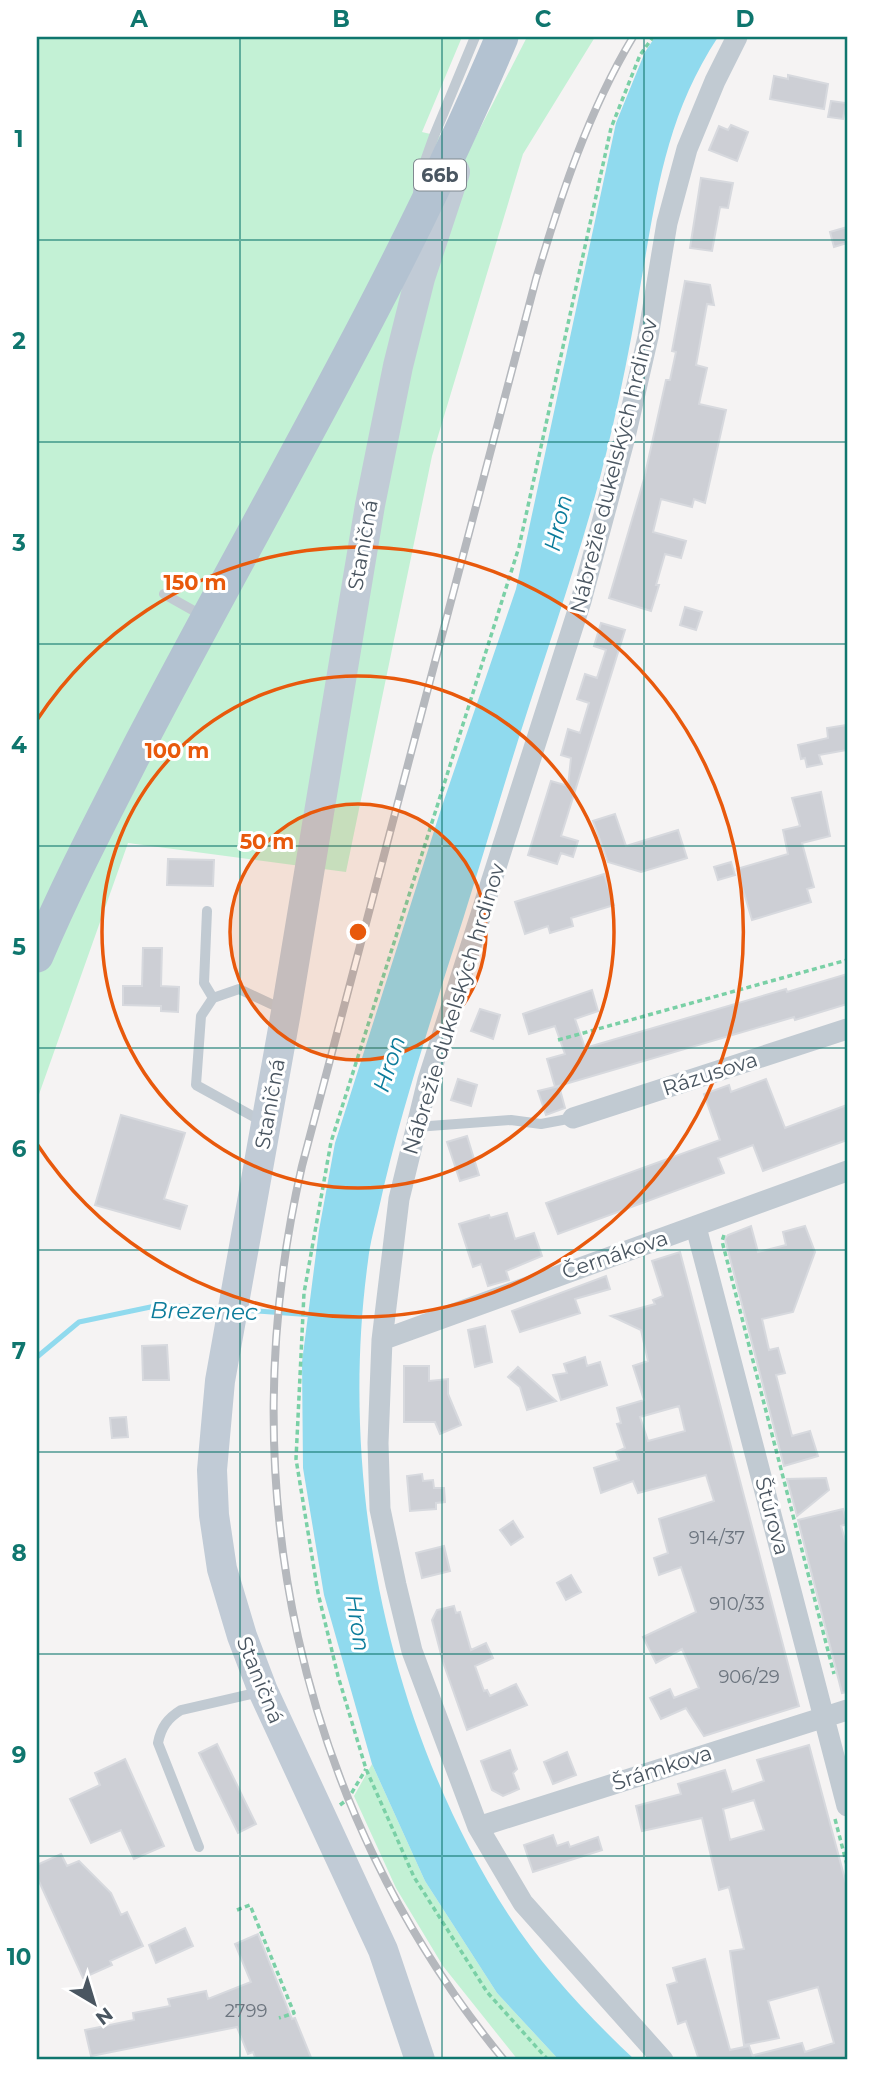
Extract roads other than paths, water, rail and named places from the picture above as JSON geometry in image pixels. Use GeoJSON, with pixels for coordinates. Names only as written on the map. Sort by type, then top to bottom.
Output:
{"type":"FeatureCollection","features":[{"type":"Feature","properties":{"kind":"main road","name":"66b"},"geometry":{"type":"LineString","coordinates":[[37,956],[95,832],[206,618],[367,321],[466,124],[502,37]]}},
{"type":"Feature","properties":{"kind":"street","name":"Nábrežie dukelských hrdinov"},"geometry":{"type":"LineString","coordinates":[[663,2060],[523,1903],[478,1827],[412,1651],[380,1509],[378,1443],[382,1340],[398,1199],[428,1080],[582,601],[625,437],[648,337],[667,223],[687,149],[715,81],[737,37]]}},
{"type":"Feature","properties":{"kind":"street","name":"Staničná"},"geometry":{"type":"LineString","coordinates":[[420,2060],[383,1950],[262,1691],[242,1636],[222,1569],[214,1515],[212,1470],[220,1381],[286,1012],[370,505],[398,366],[420,278],[456,168],[466,124]]}},
{"type":"Feature","properties":{"kind":"street","name":"Rázusova"},"geometry":{"type":"LineString","coordinates":[[572,1118],[847,1029]]}},
{"type":"Feature","properties":{"kind":"street","name":"Černákova"},"geometry":{"type":"LineString","coordinates":[[382,1340],[847,1171]]}},
{"type":"Feature","properties":{"kind":"street","name":"Štúrova"},"geometry":{"type":"LineString","coordinates":[[696,1227],[838,1713],[847,1806]]}},
{"type":"Feature","properties":{"kind":"street","name":"Šrámkova"},"geometry":{"type":"LineString","coordinates":[[478,1827],[838,1713]]}},
{"type":"Feature","properties":{"kind":"lane"},"geometry":{"type":"LineString","coordinates":[[414,225],[419,178],[475,37]]}},
{"type":"Feature","properties":{"kind":"lane"},"geometry":{"type":"LineString","coordinates":[[164,594],[206,618]]}},
{"type":"Feature","properties":{"kind":"lane"},"geometry":{"type":"LineString","coordinates":[[207,911],[204,983],[213,998]]}},
{"type":"Feature","properties":{"kind":"lane"},"geometry":{"type":"LineString","coordinates":[[266,1124],[196,1085],[201,1016],[213,998],[239,989],[286,1012]]}},
{"type":"Feature","properties":{"kind":"lane"},"geometry":{"type":"LineString","coordinates":[[416,1127],[511,1120],[541,1124],[572,1118]]}},
{"type":"Feature","properties":{"kind":"lane"},"geometry":{"type":"LineString","coordinates":[[199,1847],[158,1743],[160,1735],[172,1716],[181,1710],[262,1691]]}},
{"type":"Feature","properties":{"kind":"water","name":"Hron"},"geometry":{"type":"Polygon","coordinates":[[[655,37],[718,37],[686,96],[666,155],[652,217],[625,370],[598,485],[402,1117],[370,1248],[360,1344],[360,1429],[367,1515],[381,1600],[403,1683],[431,1764],[466,1841],[508,1914],[567,1991],[635,2060],[559,2060],[497,1993],[425,1881],[372,1764],[324,1595],[303,1468],[302,1362],[319,1230],[335,1143],[441,809],[516,589],[616,123],[645,52],[655,37]]]}},
{"type":"Feature","properties":{"kind":"waterway","name":"Brezenec"},"geometry":{"type":"LineString","coordinates":[[37,1357],[79,1322],[160,1305],[222,1309]]}},
{"type":"Feature","properties":{"kind":"waterway","name":"Brezenec"},"geometry":{"type":"LineString","coordinates":[[242,1310],[313,1315]]}},
{"type":"Feature","properties":{"kind":"railway"},"geometry":{"type":"LineString","coordinates":[[504,2060],[433,1962],[375,1858],[330,1750],[298,1637],[279,1521],[274,1404],[281,1285],[302,1166],[536,279],[555,216],[589,124],[633,37]]}}]}
